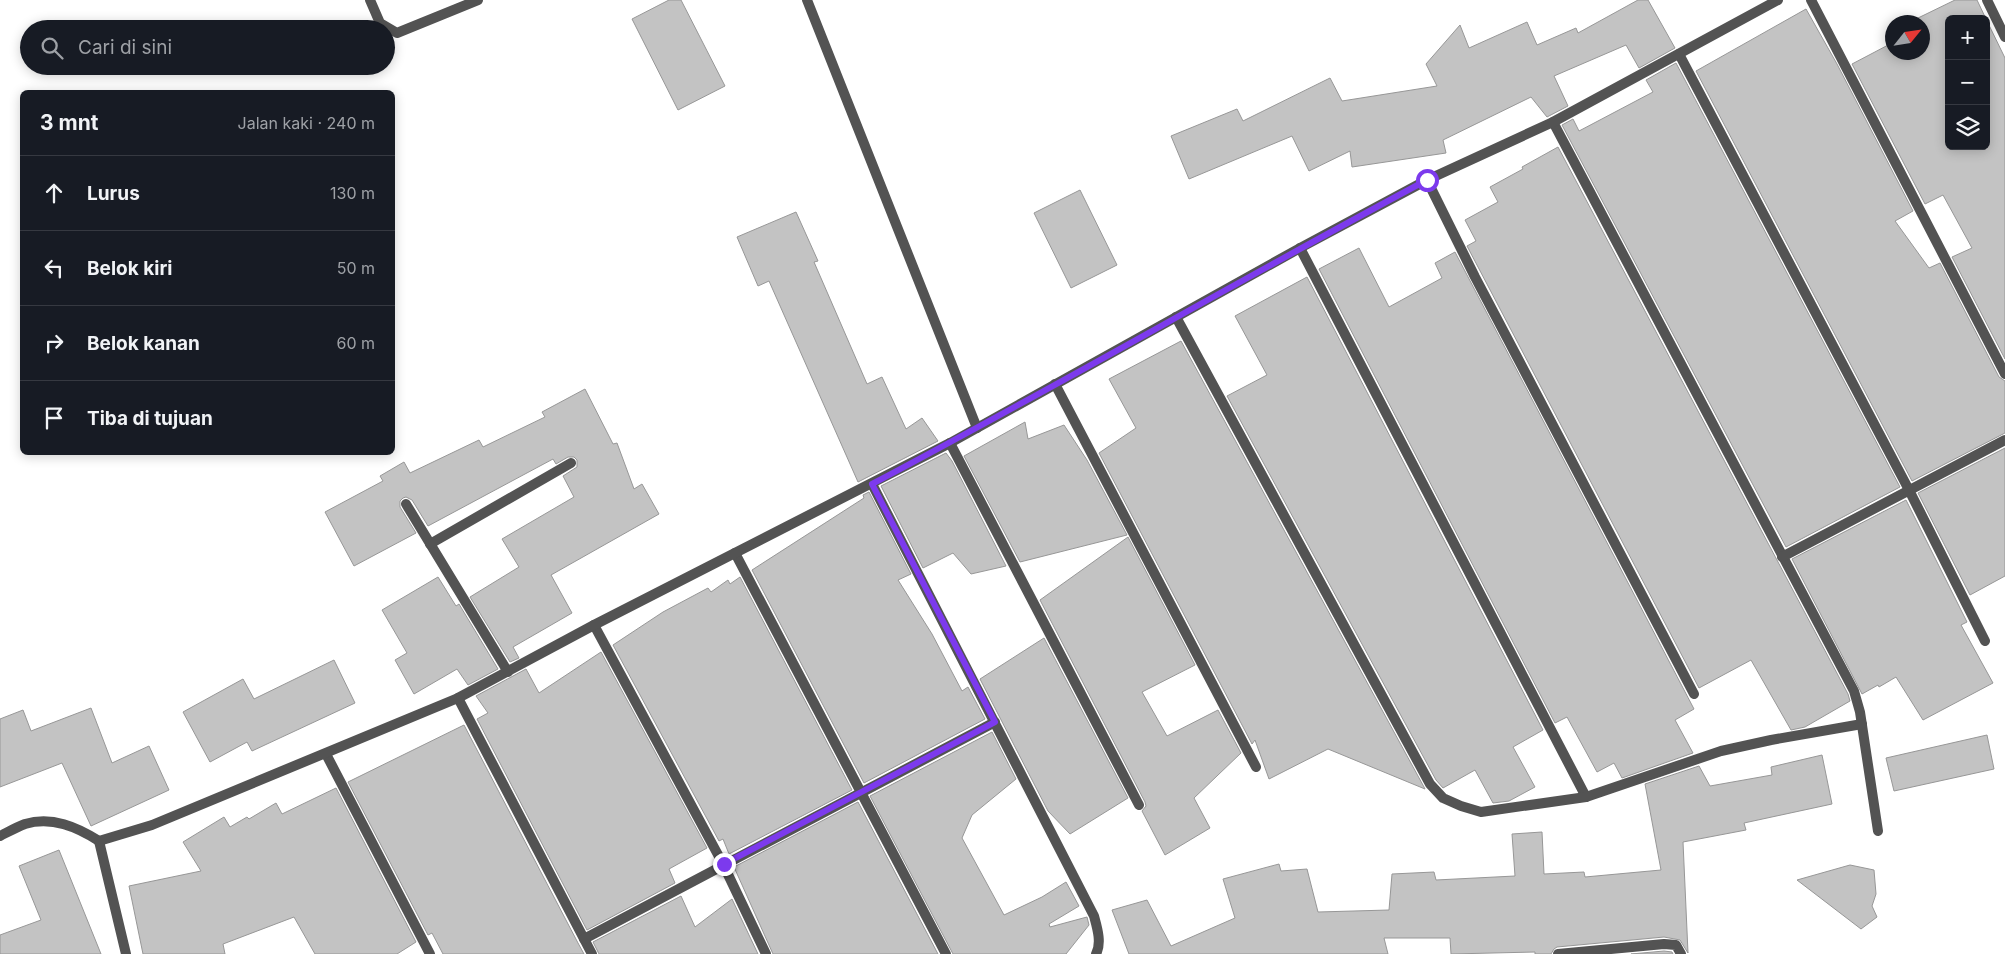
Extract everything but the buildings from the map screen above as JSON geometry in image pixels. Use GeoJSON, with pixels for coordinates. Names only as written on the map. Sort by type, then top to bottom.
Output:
{"type":"FeatureCollection","features":[{"type":"Feature","properties":{"kind":"street"},"geometry":{"type":"LineString","coordinates":[[370,0],[379,20]]}},
{"type":"Feature","properties":{"kind":"street"},"geometry":{"type":"LineString","coordinates":[[395,32],[397,33],[478,0]]}},
{"type":"Feature","properties":{"kind":"street"},"geometry":{"type":"LineString","coordinates":[[807,0],[977,428]]}},
{"type":"Feature","properties":{"kind":"street"},"geometry":{"type":"LineString","coordinates":[[99,841],[152,824],[326,754],[458,698],[594,625],[950,443],[1300,248],[1427,180],[1553,122],[1778,0]]}},
{"type":"Feature","properties":{"kind":"street"},"geometry":{"type":"LineString","coordinates":[[1811,0],[2005,374]]}},
{"type":"Feature","properties":{"kind":"street"},"geometry":{"type":"LineString","coordinates":[[1986,0],[2005,37]]}},
{"type":"Feature","properties":{"kind":"street"},"geometry":{"type":"LineString","coordinates":[[1679,54],[1909,490],[1986,641]]}},
{"type":"Feature","properties":{"kind":"street"},"geometry":{"type":"LineString","coordinates":[[1553,122],[1854,691],[1862,724],[1878,830]]}},
{"type":"Feature","properties":{"kind":"street"},"geometry":{"type":"LineString","coordinates":[[1427,180],[1480,286],[1694,694]]}},
{"type":"Feature","properties":{"kind":"street"},"geometry":{"type":"LineString","coordinates":[[1300,248],[1586,797]]}},
{"type":"Feature","properties":{"kind":"street"},"geometry":{"type":"LineString","coordinates":[[1176,317],[1430,784],[1444,798],[1481,812],[1586,797],[1721,751],[1862,724]]}},
{"type":"Feature","properties":{"kind":"street"},"geometry":{"type":"LineString","coordinates":[[1055,384],[1256,767]]}},
{"type":"Feature","properties":{"kind":"street"},"geometry":{"type":"LineString","coordinates":[[1782,557],[2005,440]]}},
{"type":"Feature","properties":{"kind":"street"},"geometry":{"type":"LineString","coordinates":[[950,443],[1139,805]]}},
{"type":"Feature","properties":{"kind":"street"},"geometry":{"type":"LineString","coordinates":[[430,544],[571,463]]}},
{"type":"Feature","properties":{"kind":"street"},"geometry":{"type":"LineString","coordinates":[[872,484],[1094,916],[1098,932],[1098,951],[1096,954]]}},
{"type":"Feature","properties":{"kind":"street"},"geometry":{"type":"LineString","coordinates":[[406,504],[508,672]]}},
{"type":"Feature","properties":{"kind":"street"},"geometry":{"type":"LineString","coordinates":[[735,553],[946,954]]}},
{"type":"Feature","properties":{"kind":"street"},"geometry":{"type":"LineString","coordinates":[[594,625],[724,864],[766,954]]}},
{"type":"Feature","properties":{"kind":"street"},"geometry":{"type":"LineString","coordinates":[[458,698],[592,954]]}},
{"type":"Feature","properties":{"kind":"street"},"geometry":{"type":"LineString","coordinates":[[584,939],[995,722]]}},
{"type":"Feature","properties":{"kind":"street"},"geometry":{"type":"LineString","coordinates":[[326,754],[430,954]]}},
{"type":"Feature","properties":{"kind":"street"},"geometry":{"type":"LineString","coordinates":[[0,836],[26,824],[48,821],[71,825],[99,841],[126,954]]}},
{"type":"Feature","properties":{"kind":"street"},"geometry":{"type":"LineString","coordinates":[[1558,954],[1664,944],[1676,945],[1681,954]]}},
{"type":"Feature","properties":{"kind":"route"},"geometry":{"type":"LineString","coordinates":[[724,864],[995,722],[872,484],[950,443],[1300,248],[1427,180]]}}]}
